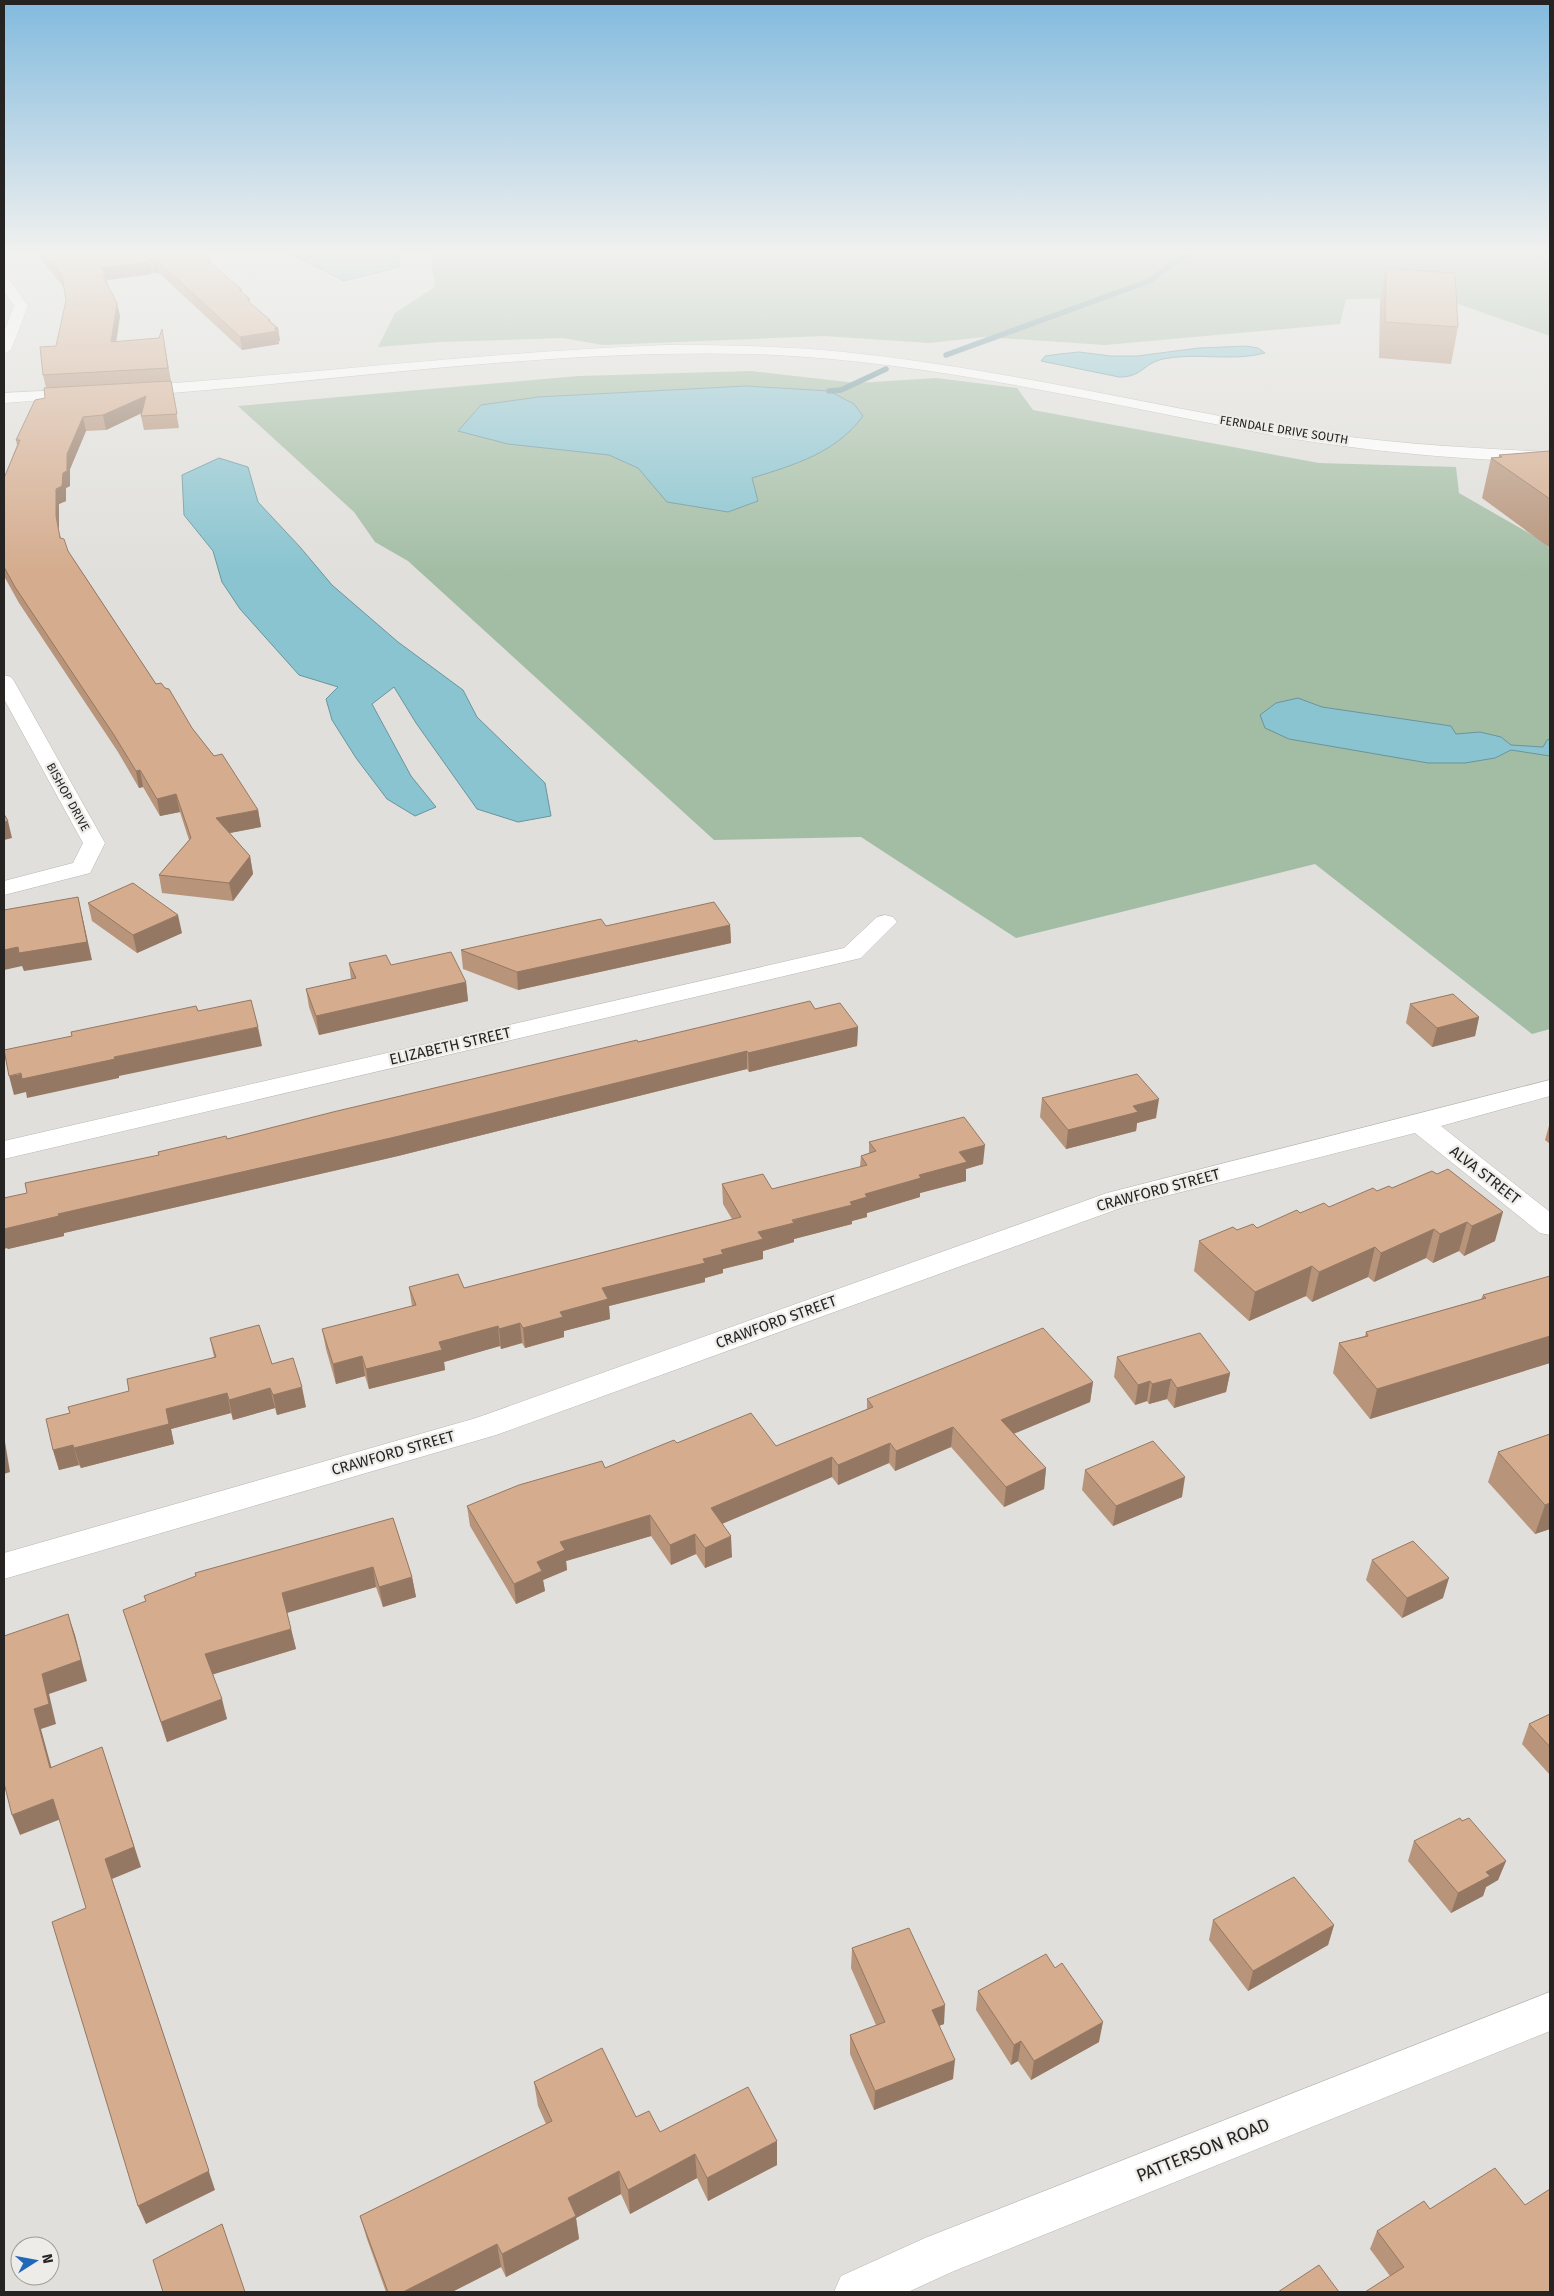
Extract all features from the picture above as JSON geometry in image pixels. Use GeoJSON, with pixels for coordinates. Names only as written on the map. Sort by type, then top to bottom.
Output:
{"type":"FeatureCollection","features":[{"type":"Feature","properties":{"kind":"street","name":"FERNDALE DRIVE SOUTH"},"geometry":{"type":"LineString","coordinates":[[123,391],[244,384],[518,357]]}},
{"type":"Feature","properties":{"kind":"street","name":"FERNDALE DRIVE SOUTH"},"geometry":{"type":"LineString","coordinates":[[849,357],[953,371],[1314,437],[1488,455],[1550,457]]}},
{"type":"Feature","properties":{"kind":"street"},"geometry":{"type":"LineString","coordinates":[[4,398],[95,393]]}},
{"type":"Feature","properties":{"kind":"street","name":"BISHOP DRIVE"},"geometry":{"type":"LineString","coordinates":[[4,888],[82,868],[94,843],[5,684]]}},
{"type":"Feature","properties":{"kind":"street","name":"ELIZABETH STREET"},"geometry":{"type":"LineString","coordinates":[[4,1150],[852,953],[885,922]]}},
{"type":"Feature","properties":{"kind":"street","name":"CRAWFORD STREET"},"geometry":{"type":"LineString","coordinates":[[4,1566],[485,1426],[1117,1199],[1420,1123],[1550,1088]]}},
{"type":"Feature","properties":{"kind":"street","name":"ALVA STREET"},"geometry":{"type":"LineString","coordinates":[[1420,1123],[1550,1226]]}},
{"type":"Feature","properties":{"kind":"street","name":"PATTERSON ROAD"},"geometry":{"type":"LineString","coordinates":[[857,2292],[941,2254],[1550,2011]]}},
{"type":"Feature","properties":{"kind":"green space"},"geometry":{"type":"Polygon","coordinates":[[[751,371],[856,383],[936,378],[1017,388],[1033,410],[1319,463],[1456,467],[1459,493],[1541,540],[1550,549],[1550,1029],[1532,1034],[1315,864],[1016,938],[861,837],[714,840],[408,561],[375,542],[354,512],[238,406],[578,376],[751,371]]]}},
{"type":"Feature","properties":{"kind":"water"},"geometry":{"type":"Polygon","coordinates":[[[1044,357],[1175,357],[1156,361],[1133,375],[1119,377],[1041,361],[1044,357]]]}},
{"type":"Feature","properties":{"kind":"water"},"geometry":{"type":"Polygon","coordinates":[[[746,386],[829,391],[854,404],[863,416],[840,439],[813,456],[752,478],[758,501],[728,512],[667,502],[638,468],[609,455],[508,444],[458,431],[481,405],[538,397],[746,386]]]}},
{"type":"Feature","properties":{"kind":"water"},"geometry":{"type":"Polygon","coordinates":[[[219,458],[248,467],[258,502],[332,585],[398,642],[463,690],[477,717],[545,783],[551,816],[518,822],[477,809],[416,723],[394,687],[372,704],[411,776],[436,807],[415,816],[387,799],[356,758],[332,720],[326,699],[338,687],[299,675],[240,609],[222,582],[213,551],[184,515],[182,475],[219,458]]]}},
{"type":"Feature","properties":{"kind":"water"},"geometry":{"type":"Polygon","coordinates":[[[1298,698],[1322,707],[1451,726],[1456,734],[1480,732],[1501,737],[1511,745],[1543,747],[1547,740],[1550,739],[1550,756],[1511,750],[1495,758],[1465,763],[1428,763],[1289,739],[1265,728],[1260,715],[1276,703],[1298,698]]]}},
{"type":"Feature","properties":{"kind":"building"},"geometry":{"type":"Polygon","coordinates":[[[41,357],[166,357],[168,368],[43,375],[41,357]]]}},
{"type":"Feature","properties":{"kind":"building"},"geometry":{"type":"Polygon","coordinates":[[[171,381],[177,414],[141,416],[146,396],[103,415],[83,417],[67,454],[67,471],[63,473],[62,486],[56,489],[56,516],[60,538],[64,539],[68,551],[156,684],[161,683],[165,688],[169,689],[192,728],[214,756],[222,754],[258,810],[216,818],[250,856],[229,883],[159,875],[191,838],[176,794],[157,799],[140,770],[136,771],[15,587],[4,567],[4,478],[20,440],[16,440],[35,400],[45,398],[44,388],[171,381]]]}},
{"type":"Feature","properties":{"kind":"building"},"geometry":{"type":"Polygon","coordinates":[[[1550,451],[1550,499],[1491,458],[1502,457],[1499,455],[1550,451]]]}},
{"type":"Feature","properties":{"kind":"building"},"geometry":{"type":"Polygon","coordinates":[[[4,814],[8,821],[4,822],[4,814]]]}},
{"type":"Feature","properties":{"kind":"building"},"geometry":{"type":"Polygon","coordinates":[[[133,883],[178,915],[133,935],[88,903],[133,883]]]}},
{"type":"Feature","properties":{"kind":"building"},"geometry":{"type":"Polygon","coordinates":[[[78,897],[87,942],[19,953],[18,947],[4,950],[4,910],[78,897]]]}},
{"type":"Feature","properties":{"kind":"building"},"geometry":{"type":"Polygon","coordinates":[[[714,902],[730,925],[517,972],[461,950],[601,919],[606,926],[714,902]]]}},
{"type":"Feature","properties":{"kind":"building"},"geometry":{"type":"Polygon","coordinates":[[[451,952],[466,982],[316,1016],[306,989],[356,978],[349,963],[386,955],[391,965],[451,952]]]}},
{"type":"Feature","properties":{"kind":"building"},"geometry":{"type":"Polygon","coordinates":[[[1453,994],[1479,1017],[1437,1028],[1410,1004],[1453,994]]]}},
{"type":"Feature","properties":{"kind":"building"},"geometry":{"type":"Polygon","coordinates":[[[251,1000],[258,1027],[114,1057],[115,1059],[22,1079],[21,1073],[9,1076],[4,1050],[72,1036],[71,1032],[196,1006],[198,1011],[251,1000]]]}},
{"type":"Feature","properties":{"kind":"building"},"geometry":{"type":"Polygon","coordinates":[[[810,1001],[815,1009],[840,1003],[858,1027],[748,1053],[747,1051],[395,1137],[58,1214],[59,1216],[4,1229],[4,1198],[27,1193],[25,1183],[159,1155],[158,1152],[226,1136],[227,1139],[637,1040],[638,1042],[810,1001]]]}},
{"type":"Feature","properties":{"kind":"building"},"geometry":{"type":"Polygon","coordinates":[[[1137,1074],[1159,1099],[1133,1106],[1138,1112],[1068,1130],[1042,1098],[1137,1074]]]}},
{"type":"Feature","properties":{"kind":"building"},"geometry":{"type":"Polygon","coordinates":[[[964,1117],[985,1145],[959,1152],[967,1162],[919,1175],[921,1178],[865,1194],[867,1197],[850,1202],[852,1205],[792,1220],[794,1223],[758,1232],[763,1239],[721,1250],[723,1254],[703,1259],[705,1263],[602,1288],[608,1299],[560,1312],[563,1317],[523,1328],[520,1323],[499,1329],[498,1326],[439,1342],[442,1350],[366,1369],[362,1356],[333,1364],[322,1329],[416,1305],[409,1287],[458,1274],[464,1288],[741,1217],[722,1184],[763,1174],[772,1189],[867,1165],[861,1156],[876,1151],[869,1142],[964,1117]]]}},
{"type":"Feature","properties":{"kind":"building"},"geometry":{"type":"Polygon","coordinates":[[[1448,1169],[1503,1212],[1472,1226],[1467,1222],[1440,1234],[1434,1229],[1381,1253],[1375,1247],[1319,1272],[1312,1266],[1255,1292],[1199,1241],[1233,1227],[1237,1230],[1253,1224],[1257,1228],[1297,1210],[1300,1213],[1324,1203],[1329,1207],[1373,1188],[1377,1191],[1389,1186],[1392,1188],[1432,1171],[1437,1174],[1448,1169]]]}},
{"type":"Feature","properties":{"kind":"building"},"geometry":{"type":"Polygon","coordinates":[[[1550,1276],[1550,1336],[1377,1389],[1339,1343],[1368,1336],[1366,1332],[1486,1298],[1483,1295],[1550,1276]]]}},
{"type":"Feature","properties":{"kind":"building"},"geometry":{"type":"Polygon","coordinates":[[[259,1325],[272,1364],[293,1358],[302,1387],[273,1395],[270,1388],[229,1400],[227,1393],[166,1409],[169,1424],[74,1448],[73,1445],[53,1450],[46,1419],[70,1413],[68,1407],[129,1391],[127,1379],[216,1357],[210,1338],[259,1325]]]}},
{"type":"Feature","properties":{"kind":"building"},"geometry":{"type":"Polygon","coordinates":[[[1043,1328],[1093,1382],[1001,1420],[1046,1468],[1006,1487],[953,1427],[896,1451],[890,1443],[838,1465],[832,1457],[711,1508],[731,1536],[705,1548],[695,1534],[670,1545],[650,1515],[560,1542],[565,1550],[537,1562],[542,1571],[514,1584],[467,1506],[519,1485],[602,1461],[605,1468],[674,1440],[677,1443],[751,1413],[776,1446],[873,1407],[867,1399],[1043,1328]]]}},
{"type":"Feature","properties":{"kind":"building"},"geometry":{"type":"Polygon","coordinates":[[[1200,1333],[1230,1373],[1177,1388],[1171,1379],[1152,1384],[1150,1381],[1138,1385],[1117,1357],[1200,1333]]]}},
{"type":"Feature","properties":{"kind":"building"},"geometry":{"type":"Polygon","coordinates":[[[1550,1434],[1550,1503],[1545,1505],[1498,1452],[1550,1434]]]}},
{"type":"Feature","properties":{"kind":"building"},"geometry":{"type":"Polygon","coordinates":[[[1153,1441],[1185,1477],[1116,1506],[1085,1470],[1153,1441]]]}},
{"type":"Feature","properties":{"kind":"building"},"geometry":{"type":"Polygon","coordinates":[[[393,1518],[412,1577],[379,1587],[373,1567],[282,1593],[291,1629],[205,1654],[222,1699],[161,1722],[123,1610],[146,1601],[144,1596],[196,1576],[195,1573],[393,1518]]]}},
{"type":"Feature","properties":{"kind":"building"},"geometry":{"type":"Polygon","coordinates":[[[1413,1541],[1449,1578],[1407,1598],[1372,1560],[1413,1541]]]}},
{"type":"Feature","properties":{"kind":"building"},"geometry":{"type":"Polygon","coordinates":[[[68,1614],[81,1660],[42,1674],[49,1704],[34,1709],[50,1768],[102,1747],[134,1847],[105,1859],[209,2171],[138,2206],[52,1922],[86,1908],[53,1799],[12,1815],[4,1783],[4,1636],[68,1614]]]}},
{"type":"Feature","properties":{"kind":"building"},"geometry":{"type":"Polygon","coordinates":[[[1550,1714],[1550,1747],[1529,1724],[1550,1714]]]}},
{"type":"Feature","properties":{"kind":"building"},"geometry":{"type":"Polygon","coordinates":[[[1460,1818],[1462,1821],[1469,1818],[1506,1861],[1486,1872],[1490,1876],[1458,1893],[1414,1841],[1460,1818]]]}},
{"type":"Feature","properties":{"kind":"building"},"geometry":{"type":"Polygon","coordinates":[[[1294,1877],[1334,1925],[1253,1971],[1213,1920],[1294,1877]]]}},
{"type":"Feature","properties":{"kind":"building"},"geometry":{"type":"Polygon","coordinates":[[[909,1928],[945,2005],[932,2010],[955,2060],[875,2091],[850,2035],[885,2022],[852,1948],[909,1928]]]}},
{"type":"Feature","properties":{"kind":"building"},"geometry":{"type":"Polygon","coordinates":[[[1046,1954],[1055,1968],[1062,1963],[1103,2022],[1034,2061],[1021,2041],[1014,2045],[978,1991],[1046,1954]]]}},
{"type":"Feature","properties":{"kind":"building"},"geometry":{"type":"Polygon","coordinates":[[[602,2048],[636,2117],[649,2111],[660,2132],[748,2087],[777,2141],[707,2178],[695,2154],[628,2190],[619,2171],[568,2198],[576,2216],[502,2254],[497,2244],[403,2292],[388,2292],[360,2216],[552,2121],[534,2082],[602,2048]]]}},
{"type":"Feature","properties":{"kind":"building"},"geometry":{"type":"Polygon","coordinates":[[[1495,2168],[1525,2205],[1550,2189],[1550,2292],[1365,2292],[1404,2267],[1377,2231],[1424,2201],[1430,2209],[1495,2168]]]}},
{"type":"Feature","properties":{"kind":"building"},"geometry":{"type":"Polygon","coordinates":[[[222,2224],[245,2292],[163,2292],[153,2260],[222,2224]]]}},
{"type":"Feature","properties":{"kind":"building"},"geometry":{"type":"Polygon","coordinates":[[[1319,2265],[1339,2292],[1278,2292],[1319,2265]]]}},
{"type":"Feature","properties":{"kind":"waterway"},"geometry":{"type":"LineString","coordinates":[[829,391],[841,390],[886,369]]}}]}
